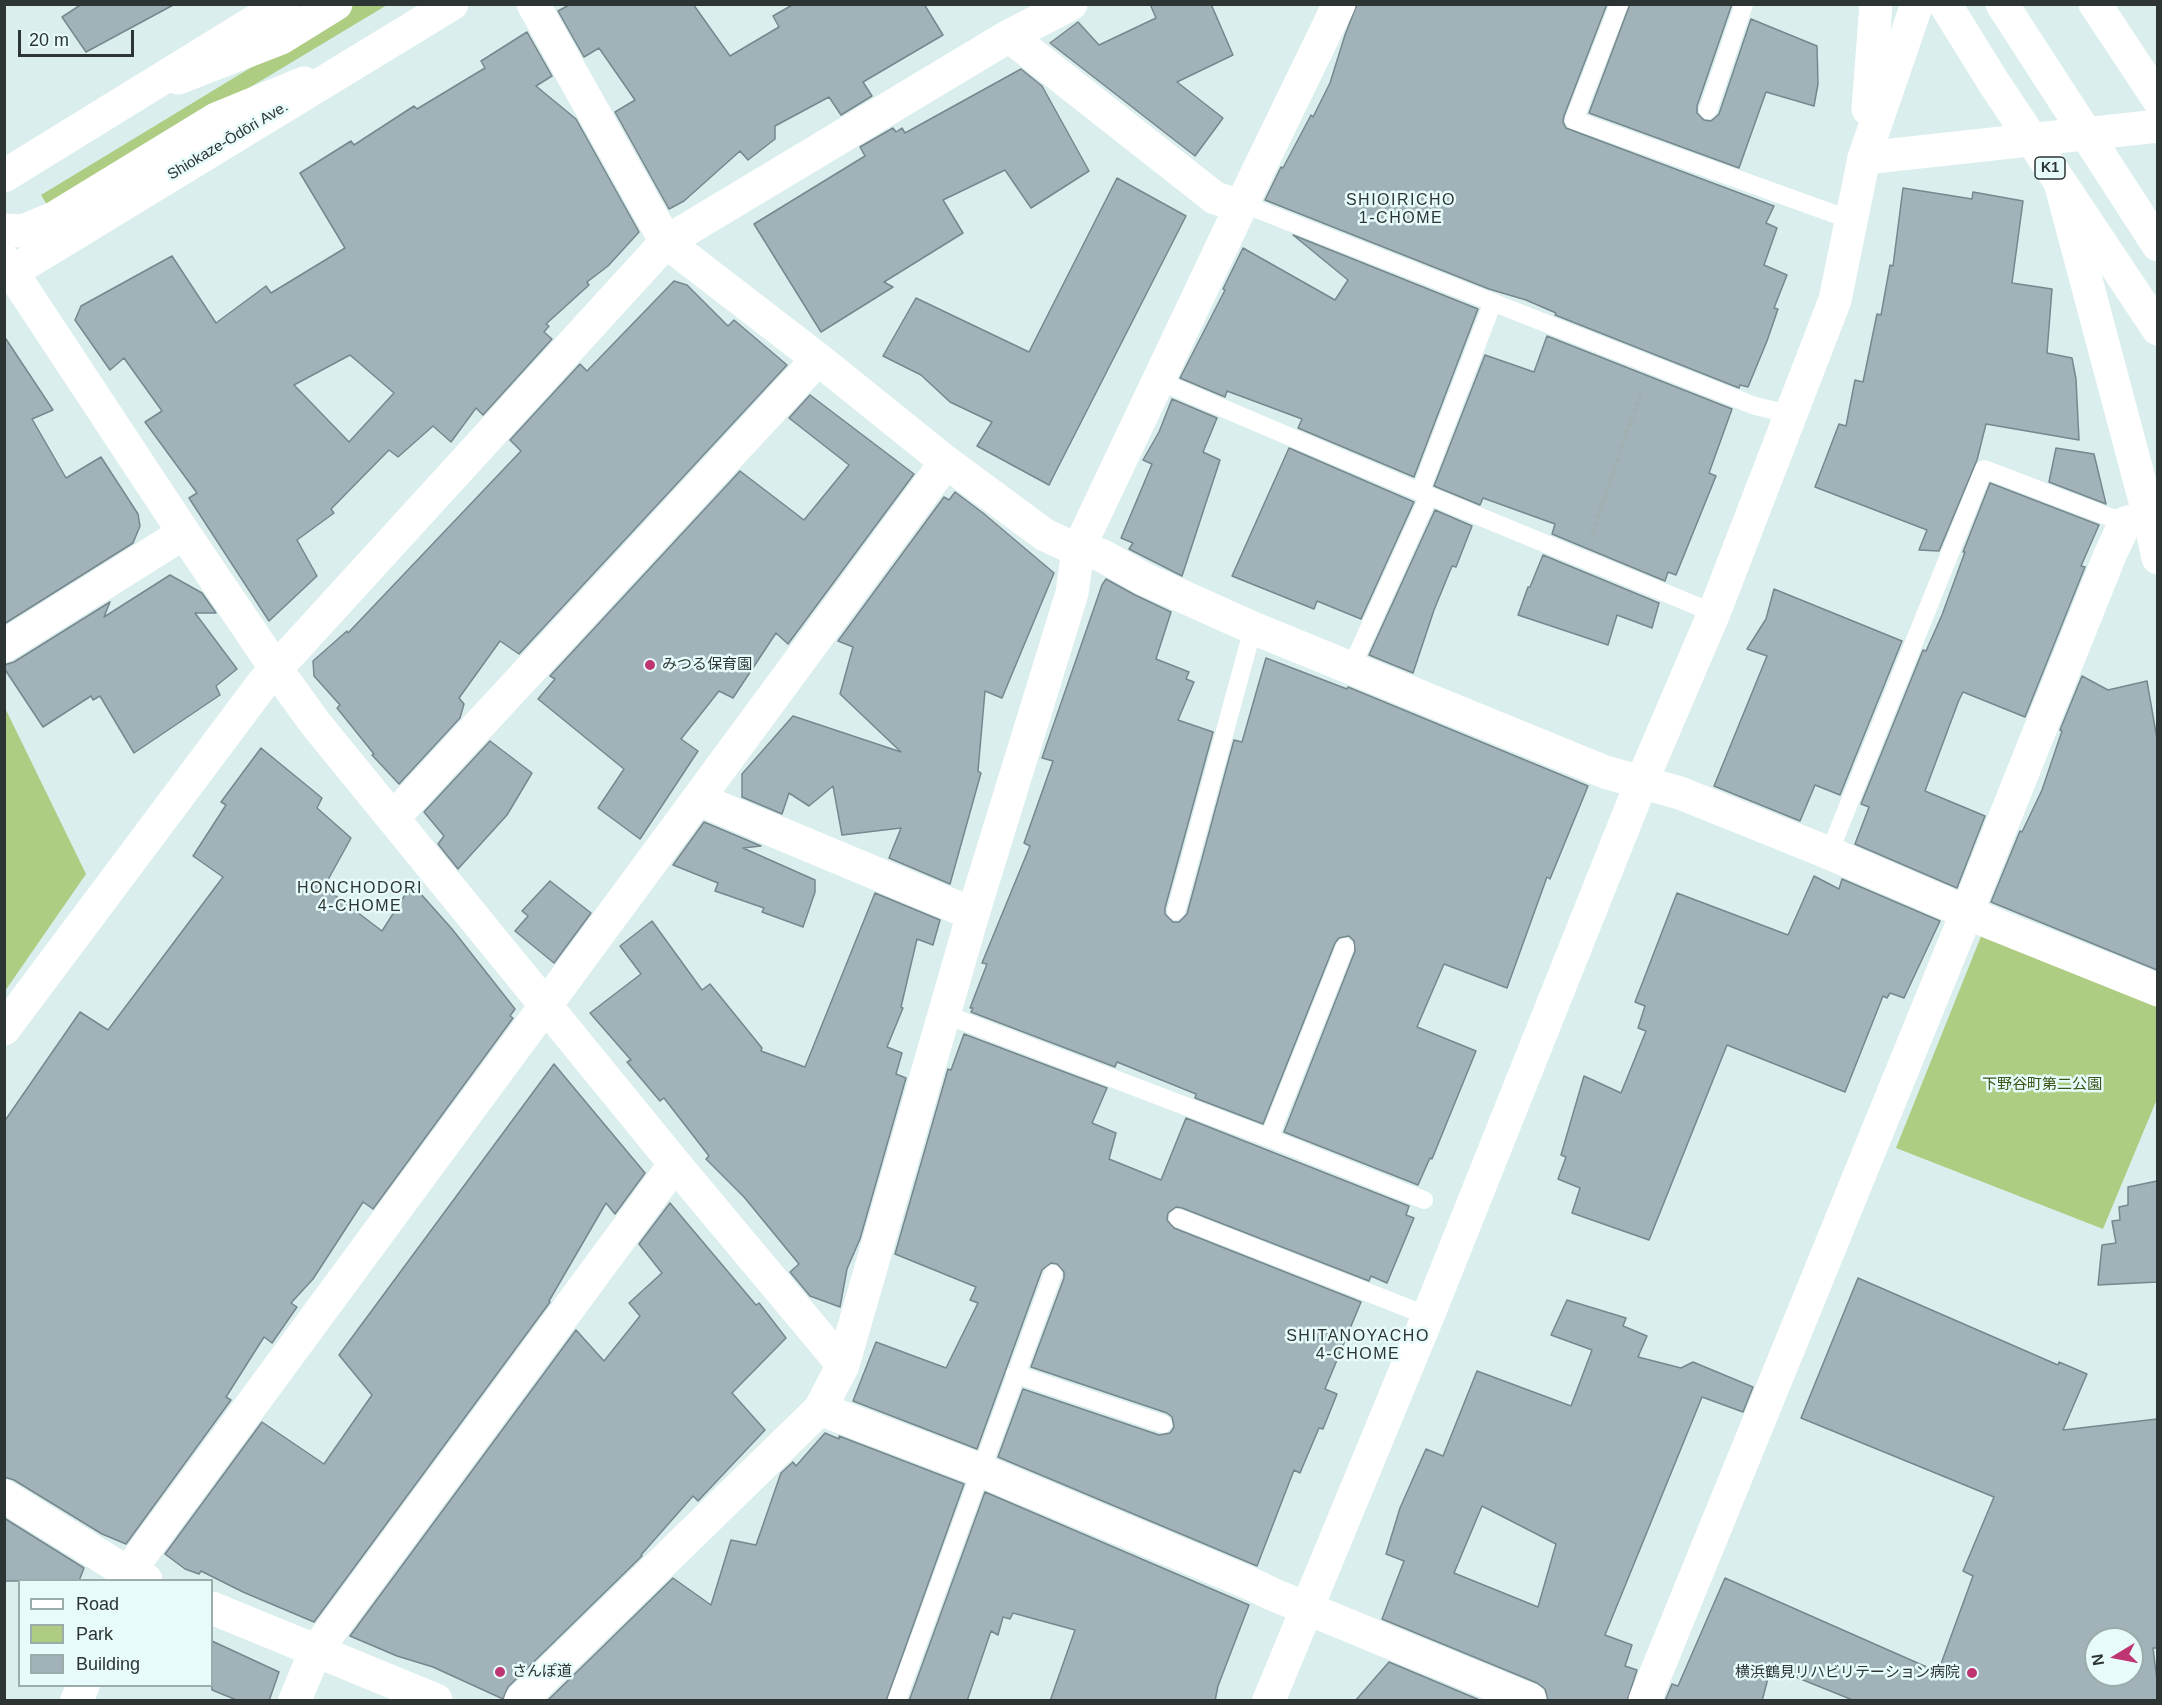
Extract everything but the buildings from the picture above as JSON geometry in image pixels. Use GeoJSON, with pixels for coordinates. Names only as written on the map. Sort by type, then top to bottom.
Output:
{"type":"FeatureCollection","features":[{"type":"Feature","properties":{"kind":"main road"},"geometry":{"type":"LineString","coordinates":[[4,176],[283,4]]}},
{"type":"Feature","properties":{"kind":"main road"},"geometry":{"type":"LineString","coordinates":[[135,95],[281,38],[336,4]]}},
{"type":"Feature","properties":{"kind":"main road","name":"Shiokaze-Ōdōri Ave."},"geometry":{"type":"LineString","coordinates":[[7,269],[452,4]]}},
{"type":"Feature","properties":{"kind":"main road"},"geometry":{"type":"LineString","coordinates":[[533,4],[666,242],[818,359],[946,462],[1045,535],[1078,550],[1101,555],[1144,579],[1253,628],[1605,772],[1680,794],[2157,990]]}},
{"type":"Feature","properties":{"kind":"main road"},"geometry":{"type":"LineString","coordinates":[[4,1029],[263,683],[666,242],[1009,36],[1071,4]]}},
{"type":"Feature","properties":{"kind":"main road"},"geometry":{"type":"LineString","coordinates":[[521,1701],[820,1409],[843,1365],[973,914],[1072,593],[1078,550],[1339,4]]}},
{"type":"Feature","properties":{"kind":"main road"},"geometry":{"type":"LineString","coordinates":[[1864,158],[1876,4]]}},
{"type":"Feature","properties":{"kind":"main road"},"geometry":{"type":"LineString","coordinates":[[1269,1701],[1428,1316],[1642,782],[1714,613],[1835,300],[1864,158],[1917,4]]}},
{"type":"Feature","properties":{"kind":"main road","name":"K1"},"geometry":{"type":"LineString","coordinates":[[1945,4],[1994,83],[2157,329]]}},
{"type":"Feature","properties":{"kind":"main road"},"geometry":{"type":"LineString","coordinates":[[2002,4],[2157,245]]}},
{"type":"Feature","properties":{"kind":"main road"},"geometry":{"type":"LineString","coordinates":[[2074,4],[2136,68]]}},
{"type":"Feature","properties":{"kind":"main road"},"geometry":{"type":"LineString","coordinates":[[2095,4],[2157,99]]}},
{"type":"Feature","properties":{"kind":"main road"},"geometry":{"type":"LineString","coordinates":[[1009,36],[1215,198],[1241,206]]}},
{"type":"Feature","properties":{"kind":"main road"},"geometry":{"type":"LineString","coordinates":[[4,230],[24,231],[54,218],[216,119],[364,58]]}},
{"type":"Feature","properties":{"kind":"main road"},"geometry":{"type":"LineString","coordinates":[[1864,158],[2157,126]]}},
{"type":"Feature","properties":{"kind":"main road"},"geometry":{"type":"LineString","coordinates":[[2048,138],[2137,519],[2157,558]]}},
{"type":"Feature","properties":{"kind":"main road"},"geometry":{"type":"LineString","coordinates":[[7,269],[276,669],[315,723],[675,1164],[843,1365]]}},
{"type":"Feature","properties":{"kind":"main road"},"geometry":{"type":"LineString","coordinates":[[393,818],[818,359]]}},
{"type":"Feature","properties":{"kind":"main road"},"geometry":{"type":"LineString","coordinates":[[4,1496],[133,1578],[547,1006],[946,462]]}},
{"type":"Feature","properties":{"kind":"main road"},"geometry":{"type":"LineString","coordinates":[[1645,1701],[2110,555],[2137,519]]}},
{"type":"Feature","properties":{"kind":"main road"},"geometry":{"type":"LineString","coordinates":[[4,646],[184,533]]}},
{"type":"Feature","properties":{"kind":"main road"},"geometry":{"type":"LineString","coordinates":[[698,800],[973,914]]}},
{"type":"Feature","properties":{"kind":"main road"},"geometry":{"type":"LineString","coordinates":[[296,1701],[315,1652],[675,1164]]}},
{"type":"Feature","properties":{"kind":"main road"},"geometry":{"type":"LineString","coordinates":[[820,1409],[980,1470],[1530,1701]]}},
{"type":"Feature","properties":{"kind":"main road"},"geometry":{"type":"LineString","coordinates":[[213,1608],[436,1701]]}},
{"type":"Feature","properties":{"kind":"main road"},"geometry":{"type":"LineString","coordinates":[[77,1701],[83,1687]]}},
{"type":"Feature","properties":{"kind":"lane"},"geometry":{"type":"LineString","coordinates":[[1618,4],[1574,120],[1851,220]]}},
{"type":"Feature","properties":{"kind":"lane"},"geometry":{"type":"LineString","coordinates":[[1708,110],[1744,4]]}},
{"type":"Feature","properties":{"kind":"lane"},"geometry":{"type":"LineString","coordinates":[[1241,206],[1259,210],[1755,406],[1790,414]]}},
{"type":"Feature","properties":{"kind":"lane"},"geometry":{"type":"LineString","coordinates":[[1351,668],[1424,494],[1493,302]]}},
{"type":"Feature","properties":{"kind":"lane"},"geometry":{"type":"LineString","coordinates":[[1159,381],[1424,494],[1714,613]]}},
{"type":"Feature","properties":{"kind":"lane"},"geometry":{"type":"LineString","coordinates":[[1829,854],[1984,469],[2137,519]]}},
{"type":"Feature","properties":{"kind":"lane"},"geometry":{"type":"LineString","coordinates":[[1176,911],[1253,628]]}},
{"type":"Feature","properties":{"kind":"lane"},"geometry":{"type":"LineString","coordinates":[[1269,1138],[1345,947]]}},
{"type":"Feature","properties":{"kind":"lane"},"geometry":{"type":"LineString","coordinates":[[944,1014],[1269,1138],[1424,1200]]}},
{"type":"Feature","properties":{"kind":"lane"},"geometry":{"type":"LineString","coordinates":[[1178,1218],[1428,1316]]}},
{"type":"Feature","properties":{"kind":"lane"},"geometry":{"type":"LineString","coordinates":[[897,1701],[1053,1274]]}},
{"type":"Feature","properties":{"kind":"lane"},"geometry":{"type":"LineString","coordinates":[[1016,1374],[1163,1424]]}},
{"type":"Feature","properties":{"kind":"path"},"geometry":{"type":"LineString","coordinates":[[1583,559],[1651,363]]}},
{"type":"Feature","properties":{"kind":"green space"},"geometry":{"type":"Polygon","coordinates":[[[354,5],[387,5],[49,208],[41,195],[354,5]]]}},
{"type":"Feature","properties":{"kind":"green space"},"geometry":{"type":"Polygon","coordinates":[[[5,708],[86,874],[4,991],[5,708]]]}},
{"type":"Feature","properties":{"kind":"green space","name":"下野谷町第二公園"},"geometry":{"type":"Polygon","coordinates":[[[1984,929],[2157,999],[2157,1099],[2103,1229],[1896,1148],[1984,929]]]}},
{"type":"Feature","properties":{"kind":"place","name":"みつる保育園"},"geometry":{"type":"Point","coordinates":[650,665]}},
{"type":"Feature","properties":{"kind":"place","name":"さんぽ道"},"geometry":{"type":"Point","coordinates":[500,1672]}},
{"type":"Feature","properties":{"kind":"place","name":"横浜鶴見リハビリテーション病院"},"geometry":{"type":"Point","coordinates":[1972,1673]}},
{"type":"Feature","properties":{"kind":"district","name":"SHIOIRICHO 1-CHOME"},"geometry":{"type":"Point","coordinates":[1401,210]}},
{"type":"Feature","properties":{"kind":"district","name":"HONCHODORI 4-CHOME"},"geometry":{"type":"Point","coordinates":[360,898]}},
{"type":"Feature","properties":{"kind":"district","name":"SHITANOYACHO 4-CHOME"},"geometry":{"type":"Point","coordinates":[1358,1346]}}]}
